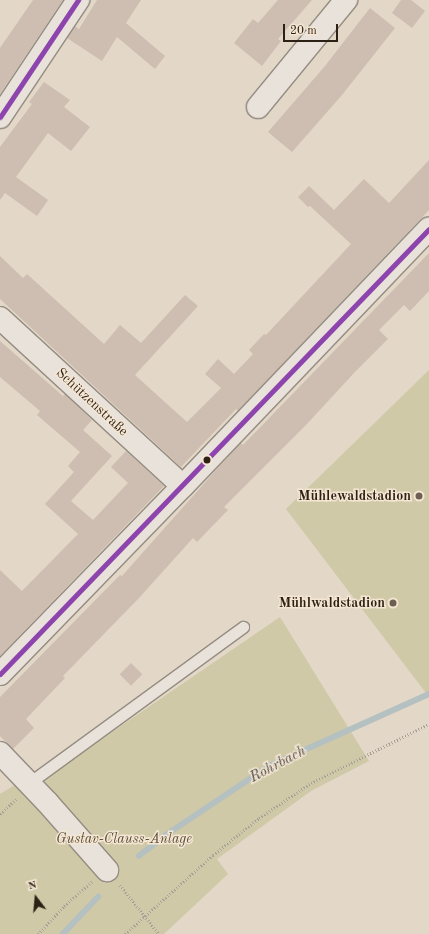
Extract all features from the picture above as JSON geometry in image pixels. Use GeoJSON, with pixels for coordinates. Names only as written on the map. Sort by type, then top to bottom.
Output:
{"type":"FeatureCollection","features":[{"type":"Feature","properties":{"kind":"street"},"geometry":{"type":"LineString","coordinates":[[0,117],[78,0]]}},
{"type":"Feature","properties":{"kind":"street"},"geometry":{"type":"LineString","coordinates":[[258,107],[346,0]]}},
{"type":"Feature","properties":{"kind":"street"},"geometry":{"type":"LineString","coordinates":[[0,674],[183,486],[429,229]]}},
{"type":"Feature","properties":{"kind":"street","name":"Schützenstraße"},"geometry":{"type":"LineString","coordinates":[[0,318],[183,486]]}},
{"type":"Feature","properties":{"kind":"street"},"geometry":{"type":"LineString","coordinates":[[0,753],[107,870]]}},
{"type":"Feature","properties":{"kind":"lane"},"geometry":{"type":"LineString","coordinates":[[29,783],[243,627]]}},
{"type":"Feature","properties":{"kind":"path"},"geometry":{"type":"LineString","coordinates":[[125,934],[213,855],[259,818],[311,783],[429,724]]}},
{"type":"Feature","properties":{"kind":"path"},"geometry":{"type":"LineString","coordinates":[[38,934],[64,906],[107,870]]}},
{"type":"Feature","properties":{"kind":"path"},"geometry":{"type":"LineString","coordinates":[[129,895],[159,934]]}},
{"type":"Feature","properties":{"kind":"green space","name":"Mühlwaldstadion"},"geometry":{"type":"Polygon","coordinates":[[[429,370],[429,697],[286,509],[429,370]]]}},
{"type":"Feature","properties":{"kind":"green space","name":"Gustav-Clauss-Anlage"},"geometry":{"type":"Polygon","coordinates":[[[280,617],[369,761],[311,791],[217,859],[228,874],[164,934],[0,934],[0,794],[23,780],[30,788],[280,617]]]}},
{"type":"Feature","properties":{"kind":"building"},"geometry":{"type":"Polygon","coordinates":[[[33,0],[63,0],[0,94],[0,48],[33,0]]]}},
{"type":"Feature","properties":{"kind":"building"},"geometry":{"type":"Polygon","coordinates":[[[97,0],[141,0],[126,23],[165,56],[155,69],[117,37],[102,61],[67,38],[75,26],[79,29],[97,0]]]}},
{"type":"Feature","properties":{"kind":"building"},"geometry":{"type":"Polygon","coordinates":[[[278,0],[312,0],[278,39],[281,41],[262,66],[234,43],[253,19],[258,23],[278,0]]]}},
{"type":"Feature","properties":{"kind":"building"},"geometry":{"type":"Polygon","coordinates":[[[401,0],[411,0],[425,11],[412,28],[392,13],[401,0]]]}},
{"type":"Feature","properties":{"kind":"building"},"geometry":{"type":"Polygon","coordinates":[[[370,8],[395,28],[342,95],[292,152],[268,132],[325,66],[370,8]]]}},
{"type":"Feature","properties":{"kind":"building"},"geometry":{"type":"Polygon","coordinates":[[[44,82],[70,100],[64,107],[90,127],[71,151],[48,133],[16,177],[48,200],[37,216],[5,193],[0,200],[0,147],[32,104],[29,102],[44,82]]]}},
{"type":"Feature","properties":{"kind":"building"},"geometry":{"type":"Polygon","coordinates":[[[429,160],[429,210],[238,411],[236,409],[181,467],[0,299],[0,256],[23,278],[27,274],[104,344],[120,325],[141,343],[185,295],[198,306],[135,375],[187,422],[221,388],[205,374],[218,359],[234,374],[253,354],[249,350],[264,334],[266,335],[351,244],[310,206],[308,207],[298,197],[309,186],[334,210],[364,179],[389,203],[429,160]]]}},
{"type":"Feature","properties":{"kind":"building"},"geometry":{"type":"Polygon","coordinates":[[[429,253],[429,291],[410,311],[404,305],[379,330],[388,339],[306,425],[224,507],[228,510],[197,542],[193,538],[139,598],[63,676],[65,678],[26,719],[34,728],[13,749],[0,736],[0,697],[120,575],[122,576],[241,443],[243,445],[429,253]]]}},
{"type":"Feature","properties":{"kind":"building"},"geometry":{"type":"Polygon","coordinates":[[[0,341],[63,396],[65,394],[92,420],[83,430],[112,456],[71,501],[93,520],[128,483],[111,467],[126,451],[164,486],[0,656],[0,570],[22,591],[78,534],[45,504],[74,472],[68,466],[80,452],[37,415],[40,411],[0,377],[0,341]]]}},
{"type":"Feature","properties":{"kind":"building"},"geometry":{"type":"Polygon","coordinates":[[[131,663],[142,674],[131,686],[120,674],[131,663]]]}},
{"type":"Feature","properties":{"kind":"waterway","name":"Rohrbach"},"geometry":{"type":"LineString","coordinates":[[139,856],[163,837],[269,766],[429,694]]}},
{"type":"Feature","properties":{"kind":"waterway","name":"Rohrbach"},"geometry":{"type":"LineString","coordinates":[[63,934],[98,897]]}},
{"type":"Feature","properties":{"kind":"transit line"},"geometry":{"type":"LineString","coordinates":[[0,117],[78,0]]}},
{"type":"Feature","properties":{"kind":"transit line"},"geometry":{"type":"LineString","coordinates":[[0,674],[429,229]]}},
{"type":"Feature","properties":{"kind":"place","name":"Mühlewaldstadion"},"geometry":{"type":"Point","coordinates":[419,496]}},
{"type":"Feature","properties":{"kind":"place","name":"Mühlwaldstadion"},"geometry":{"type":"Point","coordinates":[393,603]}}]}
